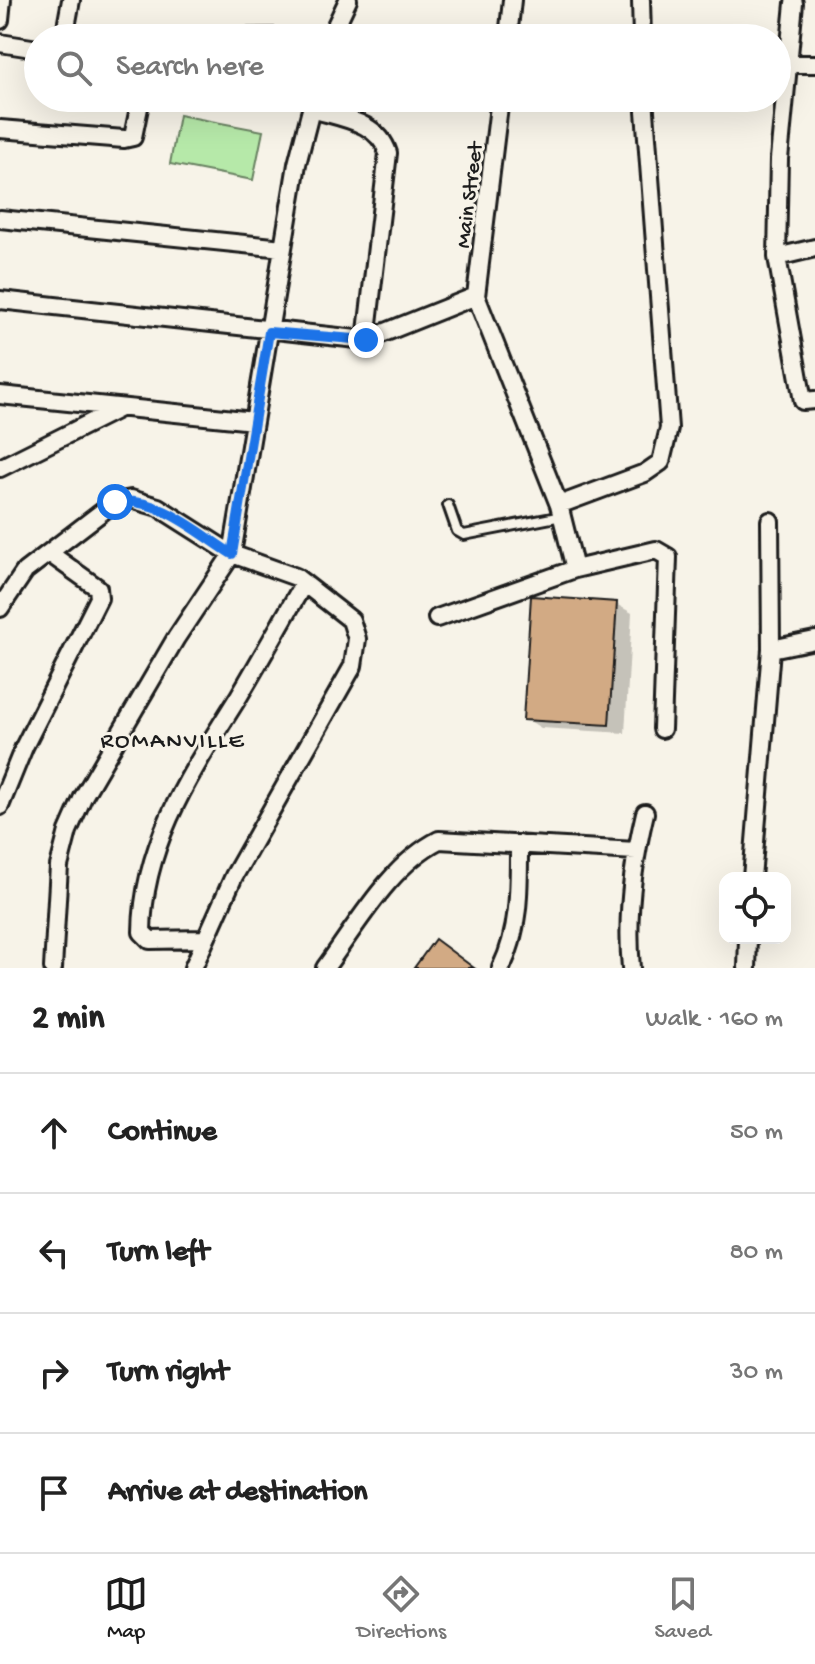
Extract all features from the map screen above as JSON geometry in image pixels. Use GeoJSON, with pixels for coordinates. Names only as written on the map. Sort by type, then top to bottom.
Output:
{"type":"FeatureCollection","features":[{"type":"Feature","properties":{"kind":"street"},"geometry":{"type":"LineString","coordinates":[[0,20],[2,0]]}},
{"type":"Feature","properties":{"kind":"street"},"geometry":{"type":"LineString","coordinates":[[67,24],[71,0]]}},
{"type":"Feature","properties":{"kind":"street"},"geometry":{"type":"LineString","coordinates":[[337,24],[348,0]]}},
{"type":"Feature","properties":{"kind":"street"},"geometry":{"type":"LineString","coordinates":[[509,24],[512,0]]}},
{"type":"Feature","properties":{"kind":"street"},"geometry":{"type":"LineString","coordinates":[[641,0],[642,24]]}},
{"type":"Feature","properties":{"kind":"street"},"geometry":{"type":"LineString","coordinates":[[791,29],[794,3]]}},
{"type":"Feature","properties":{"kind":"street"},"geometry":{"type":"LineString","coordinates":[[0,43],[24,47]]}},
{"type":"Feature","properties":{"kind":"street"},"geometry":{"type":"LineString","coordinates":[[791,64],[815,64]]}},
{"type":"Feature","properties":{"kind":"street"},"geometry":{"type":"LineString","coordinates":[[0,129],[124,139],[133,137],[138,112]]}},
{"type":"Feature","properties":{"kind":"street"},"geometry":{"type":"LineString","coordinates":[[53,968],[59,866],[68,831],[83,797],[176,638],[232,554],[297,164],[311,112]]}},
{"type":"Feature","properties":{"kind":"street"},"geometry":{"type":"LineString","coordinates":[[332,112],[371,128],[383,137],[388,153],[366,340]]}},
{"type":"Feature","properties":{"kind":"street","name":"Main Street"},"geometry":{"type":"LineString","coordinates":[[476,296],[498,112]]}},
{"type":"Feature","properties":{"kind":"street"},"geometry":{"type":"LineString","coordinates":[[560,510],[645,473],[661,462],[669,428],[645,112]]}},
{"type":"Feature","properties":{"kind":"street"},"geometry":{"type":"LineString","coordinates":[[783,112],[777,257],[803,401],[815,400]]}},
{"type":"Feature","properties":{"kind":"street"},"geometry":{"type":"LineString","coordinates":[[0,219],[283,248]]}},
{"type":"Feature","properties":{"kind":"street"},"geometry":{"type":"LineString","coordinates":[[777,257],[815,248]]}},
{"type":"Feature","properties":{"kind":"street"},"geometry":{"type":"LineString","coordinates":[[0,300],[269,332],[366,340],[476,296],[560,510],[575,569]]}},
{"type":"Feature","properties":{"kind":"street"},"geometry":{"type":"LineString","coordinates":[[0,395],[254,421]]}},
{"type":"Feature","properties":{"kind":"street"},"geometry":{"type":"LineString","coordinates":[[0,468],[120,408]]}},
{"type":"Feature","properties":{"kind":"street"},"geometry":{"type":"LineString","coordinates":[[0,608],[25,571],[115,502],[131,499],[158,507],[232,554],[304,583],[351,620],[357,639],[353,666],[281,788],[204,939],[193,968]]}},
{"type":"Feature","properties":{"kind":"street"},"geometry":{"type":"LineString","coordinates":[[752,872],[771,649],[770,521]]}},
{"type":"Feature","properties":{"kind":"street"},"geometry":{"type":"LineString","coordinates":[[437,618],[575,569],[656,550],[668,557],[662,729]]}},
{"type":"Feature","properties":{"kind":"street"},"geometry":{"type":"LineString","coordinates":[[0,806],[24,747],[99,598],[98,588],[49,553]]}},
{"type":"Feature","properties":{"kind":"street"},"geometry":{"type":"LineString","coordinates":[[204,939],[150,940],[142,932],[143,890],[157,840],[184,784],[304,583]]}},
{"type":"Feature","properties":{"kind":"street"},"geometry":{"type":"LineString","coordinates":[[771,649],[815,640]]}},
{"type":"Feature","properties":{"kind":"street"},"geometry":{"type":"LineString","coordinates":[[631,968],[630,918],[636,851],[645,813]]}},
{"type":"Feature","properties":{"kind":"street"},"geometry":{"type":"LineString","coordinates":[[325,968],[384,889],[423,848],[439,840],[636,851]]}},
{"type":"Feature","properties":{"kind":"street"},"geometry":{"type":"LineString","coordinates":[[501,968],[514,928],[519,891],[519,844]]}},
{"type":"Feature","properties":{"kind":"street"},"geometry":{"type":"LineString","coordinates":[[747,968],[748,944]]}},
{"type":"Feature","properties":{"kind":"lane"},"geometry":{"type":"LineString","coordinates":[[448,505],[457,531],[464,535],[560,510]]}},
{"type":"Feature","properties":{"kind":"green space"},"geometry":{"type":"Polygon","coordinates":[[[179,115],[263,131],[253,180],[170,164],[179,115]]]}},
{"type":"Feature","properties":{"kind":"building"},"geometry":{"type":"Polygon","coordinates":[[[531,596],[617,602],[609,725],[523,720],[531,596]]]}},
{"type":"Feature","properties":{"kind":"building"},"geometry":{"type":"Polygon","coordinates":[[[435,939],[474,968],[414,968],[435,939]]]}},
{"type":"Feature","properties":{"kind":"district","name":"ROMANVILLE"},"geometry":{"type":"Point","coordinates":[173,739]}},
{"type":"Feature","properties":{"kind":"route"},"geometry":{"type":"LineString","coordinates":[[115,502],[131,499],[158,507],[232,554],[269,332],[366,340]]}}]}
